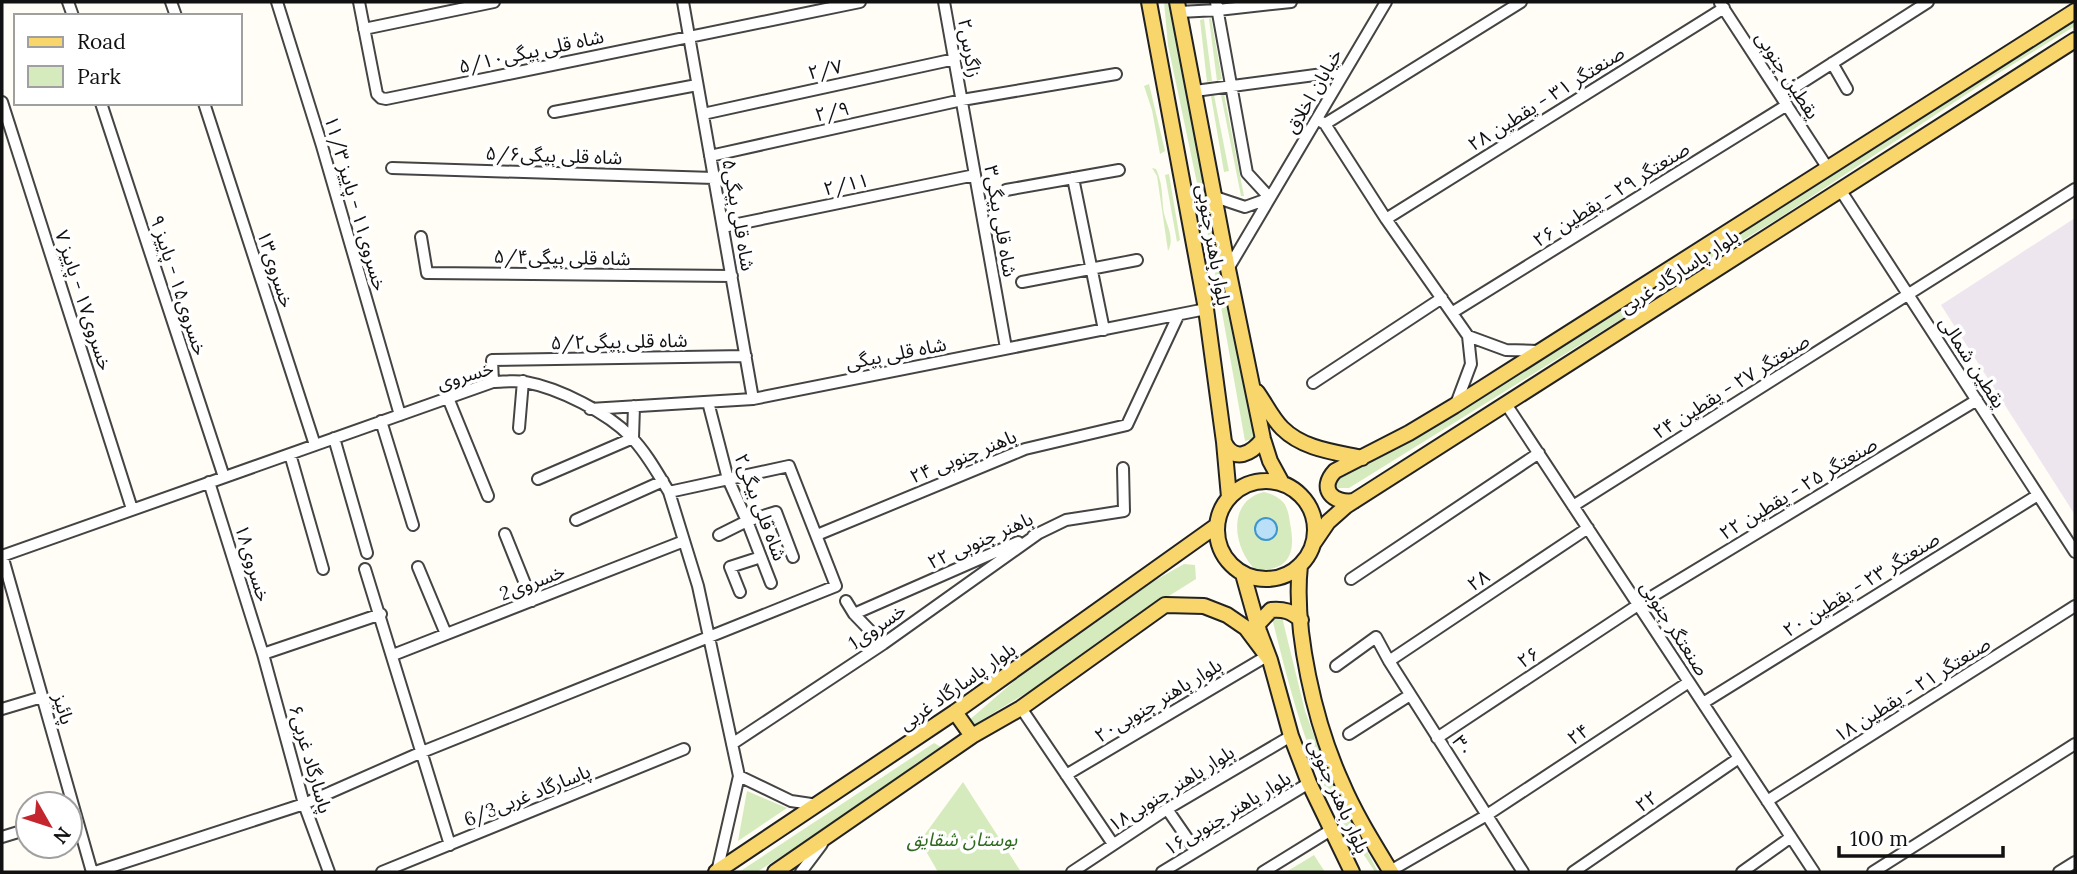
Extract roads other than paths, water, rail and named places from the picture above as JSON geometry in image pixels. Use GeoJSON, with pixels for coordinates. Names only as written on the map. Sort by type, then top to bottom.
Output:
{"type":"FeatureCollection","features":[{"type":"Feature","properties":{"kind":"main road","name":"بلوار باهنر جنوبی"},"geometry":{"type":"LineString","coordinates":[[1149,2],[1206,309],[1229,497]]}},
{"type":"Feature","properties":{"kind":"main road","name":"بلوار باهنر جنوبی"},"geometry":{"type":"LineString","coordinates":[[1178,7],[1228,269],[1264,439],[1270,461],[1282,483]]}},
{"type":"Feature","properties":{"kind":"main road","name":"بلوار پاسارگاد غربی"},"geometry":{"type":"LineString","coordinates":[[1354,501],[1344,503],[1334,499],[1328,490],[1329,477],[1335,471],[1456,404],[2075,11]]}},
{"type":"Feature","properties":{"kind":"main road","name":"بلوار پاسارگاد غربی"},"geometry":{"type":"LineString","coordinates":[[1313,544],[1328,522],[1354,501],[2075,40]]}},
{"type":"Feature","properties":{"kind":"main road"},"geometry":{"type":"LineString","coordinates":[[1642,285],[1656,308]]}},
{"type":"Feature","properties":{"kind":"main road"},"geometry":{"type":"LineString","coordinates":[[1252,384],[1280,427],[1299,441],[1325,451],[1362,458]]}},
{"type":"Feature","properties":{"kind":"main road"},"geometry":{"type":"LineString","coordinates":[[1224,442],[1235,454],[1243,455],[1251,452],[1264,439]]}},
{"type":"Feature","properties":{"kind":"main road"},"geometry":{"type":"LineString","coordinates":[[1252,482],[1282,483],[1299,493],[1308,504],[1315,531],[1313,544],[1300,565],[1279,578],[1254,578],[1231,565],[1222,554],[1216,526],[1220,512],[1229,497],[1242,486],[1252,482]]}},
{"type":"Feature","properties":{"kind":"main road","name":"بلوار پاسارگاد غربی"},"geometry":{"type":"LineString","coordinates":[[717,872],[954,712],[1216,526]]}},
{"type":"Feature","properties":{"kind":"main road","name":"بلوار باهنر جنوبی"},"geometry":{"type":"LineString","coordinates":[[1300,565],[1297,591],[1316,711],[1342,784],[1390,872]]}},
{"type":"Feature","properties":{"kind":"main road","name":"بلوار باهنر جنوبی"},"geometry":{"type":"LineString","coordinates":[[1243,574],[1291,736],[1309,783],[1352,872]]}},
{"type":"Feature","properties":{"kind":"main road"},"geometry":{"type":"LineString","coordinates":[[775,872],[972,736],[1021,708],[1165,605],[1204,606],[1227,615],[1246,628],[1269,658]]}},
{"type":"Feature","properties":{"kind":"main road"},"geometry":{"type":"LineString","coordinates":[[1258,625],[1261,618],[1271,610],[1283,609],[1292,612],[1301,620]]}},
{"type":"Feature","properties":{"kind":"main road"},"geometry":{"type":"LineString","coordinates":[[954,712],[972,736]]}},
{"type":"Feature","properties":{"kind":"street","name":"خسروى۱۱ - پاییز ۱۱/۳"},"geometry":{"type":"LineString","coordinates":[[276,2],[326,158],[400,415]]}},
{"type":"Feature","properties":{"kind":"street"},"geometry":{"type":"LineString","coordinates":[[359,2],[364,29],[494,2]]}},
{"type":"Feature","properties":{"kind":"street","name":"شاه قلی بیگی۵"},"geometry":{"type":"LineString","coordinates":[[683,2],[753,399]]}},
{"type":"Feature","properties":{"kind":"street","name":"شاه قلی بیگی۵/۱۰"},"geometry":{"type":"LineString","coordinates":[[364,29],[377,94],[386,99],[860,2]]}},
{"type":"Feature","properties":{"kind":"street","name":"زاگرس۲"},"geometry":{"type":"LineString","coordinates":[[944,2],[962,100]]}},
{"type":"Feature","properties":{"kind":"street"},"geometry":{"type":"LineString","coordinates":[[1178,7],[1291,2]]}},
{"type":"Feature","properties":{"kind":"street","name":"خیابان اخلاق"},"geometry":{"type":"LineString","coordinates":[[1228,269],[1270,198],[1321,121],[1345,71],[1387,2]]}},
{"type":"Feature","properties":{"kind":"street"},"geometry":{"type":"LineString","coordinates":[[1456,404],[1471,364],[1468,336],[1321,121],[1521,2]]}},
{"type":"Feature","properties":{"kind":"street","name":"صنعتگر ۲۹ - یقطین ۲۶"},"geometry":{"type":"LineString","coordinates":[[1453,312],[1784,100],[1832,63],[1928,2]]}},
{"type":"Feature","properties":{"kind":"street","name":"یقطین جنوبی"},"geometry":{"type":"LineString","coordinates":[[1722,5],[1828,167]]}},
{"type":"Feature","properties":{"kind":"street","name":"صنعتگر ۳۱ - یقطین ۲۸"},"geometry":{"type":"LineString","coordinates":[[1386,219],[1722,5]]}},
{"type":"Feature","properties":{"kind":"street"},"geometry":{"type":"LineString","coordinates":[[1215,197],[1245,207],[1270,198],[1247,173],[1217,6]]}},
{"type":"Feature","properties":{"kind":"street","name":"۲/۷"},"geometry":{"type":"LineString","coordinates":[[703,114],[955,59]]}},
{"type":"Feature","properties":{"kind":"street"},"geometry":{"type":"LineString","coordinates":[[1832,63],[1847,89]]}},
{"type":"Feature","properties":{"kind":"street"},"geometry":{"type":"LineString","coordinates":[[1195,91],[1345,71]]}},
{"type":"Feature","properties":{"kind":"street","name":"۲/۹"},"geometry":{"type":"LineString","coordinates":[[710,156],[962,100],[1116,74]]}},
{"type":"Feature","properties":{"kind":"street"},"geometry":{"type":"LineString","coordinates":[[554,112],[697,85]]}},
{"type":"Feature","properties":{"kind":"street","name":"شاه قلی بیگی۳"},"geometry":{"type":"LineString","coordinates":[[962,100],[1006,348]]}},
{"type":"Feature","properties":{"kind":"street","name":"خسروى۱۷ - پاییز ۷"},"geometry":{"type":"LineString","coordinates":[[2,102],[132,509]]}},
{"type":"Feature","properties":{"kind":"street","name":"خسروى۱۵ - پاییز ۹"},"geometry":{"type":"LineString","coordinates":[[103,105],[224,477]]}},
{"type":"Feature","properties":{"kind":"street","name":"خسروى۱۳"},"geometry":{"type":"LineString","coordinates":[[205,105],[315,445]]}},
{"type":"Feature","properties":{"kind":"street","name":"شاه قلی بیگی۵/۶"},"geometry":{"type":"LineString","coordinates":[[392,168],[714,177]]}},
{"type":"Feature","properties":{"kind":"street"},"geometry":{"type":"LineString","coordinates":[[1006,190],[1119,170]]}},
{"type":"Feature","properties":{"kind":"street","name":"۲/۱۱"},"geometry":{"type":"LineString","coordinates":[[723,227],[975,175]]}},
{"type":"Feature","properties":{"kind":"street"},"geometry":{"type":"LineString","coordinates":[[1073,178],[1104,330]]}},
{"type":"Feature","properties":{"kind":"street","name":"صنعتگر ۲۷ - یقطین ۲۴"},"geometry":{"type":"LineString","coordinates":[[1573,506],[2075,190]]}},
{"type":"Feature","properties":{"kind":"street","name":"یقطین شمالی"},"geometry":{"type":"LineString","coordinates":[[1840,191],[2075,552]]}},
{"type":"Feature","properties":{"kind":"street","name":"شاه قلی بیگی۵/۴"},"geometry":{"type":"LineString","coordinates":[[421,237],[427,273],[732,276]]}},
{"type":"Feature","properties":{"kind":"street"},"geometry":{"type":"LineString","coordinates":[[1022,282],[1137,260]]}},
{"type":"Feature","properties":{"kind":"street"},"geometry":{"type":"LineString","coordinates":[[1313,383],[1442,298]]}},
{"type":"Feature","properties":{"kind":"street","name":"شاه قلی بیگی"},"geometry":{"type":"LineString","coordinates":[[590,409],[753,399],[1206,309]]}},
{"type":"Feature","properties":{"kind":"street","name":"۲۴ باهنر جنوبی"},"geometry":{"type":"LineString","coordinates":[[817,535],[1025,449],[1127,425],[1178,316]]}},
{"type":"Feature","properties":{"kind":"street"},"geometry":{"type":"LineString","coordinates":[[1468,336],[1506,350],[1539,351]]}},
{"type":"Feature","properties":{"kind":"street","name":"شاه قلی بیگی۵/۲"},"geometry":{"type":"LineString","coordinates":[[493,382],[492,360],[746,356]]}},
{"type":"Feature","properties":{"kind":"street","name":"خسروى"},"geometry":{"type":"LineString","coordinates":[[2,555],[493,382],[523,381],[546,388],[615,423],[633,438],[663,481],[669,492],[698,586],[739,776]]}},
{"type":"Feature","properties":{"kind":"street"},"geometry":{"type":"LineString","coordinates":[[519,428],[523,381]]}},
{"type":"Feature","properties":{"kind":"street"},"geometry":{"type":"LineString","coordinates":[[447,398],[488,496]]}},
{"type":"Feature","properties":{"kind":"street","name":"صنعتگر ۲۵ - یقطین ۲۲"},"geometry":{"type":"LineString","coordinates":[[1638,605],[1977,400]]}},
{"type":"Feature","properties":{"kind":"street","name":"شاه قلی بیگی۲"},"geometry":{"type":"LineString","coordinates":[[708,402],[728,479],[771,583]]}},
{"type":"Feature","properties":{"kind":"street","name":"صنعتگر جنوبی"},"geometry":{"type":"LineString","coordinates":[[1506,404],[1814,872]]}},
{"type":"Feature","properties":{"kind":"street"},"geometry":{"type":"LineString","coordinates":[[538,479],[633,438],[634,406]]}},
{"type":"Feature","properties":{"kind":"street"},"geometry":{"type":"LineString","coordinates":[[381,421],[412,525]]}},
{"type":"Feature","properties":{"kind":"street"},"geometry":{"type":"LineString","coordinates":[[334,438],[367,553]]}},
{"type":"Feature","properties":{"kind":"street"},"geometry":{"type":"LineString","coordinates":[[1351,579],[1539,453]]}},
{"type":"Feature","properties":{"kind":"street"},"geometry":{"type":"LineString","coordinates":[[290,454],[323,569]]}},
{"type":"Feature","properties":{"kind":"street"},"geometry":{"type":"LineString","coordinates":[[94,872],[304,804],[422,752],[836,586],[789,466],[669,492]]}},
{"type":"Feature","properties":{"kind":"street","name":"۲۲ باهنر جنوبی"},"geometry":{"type":"LineString","coordinates":[[854,614],[1066,520],[1124,510],[1123,468]]}},
{"type":"Feature","properties":{"kind":"street"},"geometry":{"type":"LineString","coordinates":[[576,520],[663,481]]}},
{"type":"Feature","properties":{"kind":"street","name":"خسروى۱۸"},"geometry":{"type":"LineString","coordinates":[[209,482],[263,654]]}},
{"type":"Feature","properties":{"kind":"street","name":"صنعتگر ۲۳ - یقطین ۲۰"},"geometry":{"type":"LineString","coordinates":[[1703,703],[2038,495]]}},
{"type":"Feature","properties":{"kind":"street"},"geometry":{"type":"LineString","coordinates":[[719,535],[747,521],[776,512],[793,557]]}},
{"type":"Feature","properties":{"kind":"street","name":"۲۸"},"geometry":{"type":"LineString","coordinates":[[1389,661],[1588,528]]}},
{"type":"Feature","properties":{"kind":"street","name":"خسروى1"},"geometry":{"type":"LineString","coordinates":[[732,744],[883,644],[1040,533]]}},
{"type":"Feature","properties":{"kind":"street"},"geometry":{"type":"LineString","coordinates":[[505,534],[532,601]]}},
{"type":"Feature","properties":{"kind":"street","name":"خسروى2"},"geometry":{"type":"LineString","coordinates":[[393,655],[684,541]]}},
{"type":"Feature","properties":{"kind":"street","name":"پائیز"},"geometry":{"type":"LineString","coordinates":[[2,555],[66,790]]}},
{"type":"Feature","properties":{"kind":"street"},"geometry":{"type":"LineString","coordinates":[[740,592],[730,567],[761,557]]}},
{"type":"Feature","properties":{"kind":"street"},"geometry":{"type":"LineString","coordinates":[[418,567],[446,634]]}},
{"type":"Feature","properties":{"kind":"street"},"geometry":{"type":"LineString","coordinates":[[365,569],[450,845]]}},
{"type":"Feature","properties":{"kind":"street"},"geometry":{"type":"LineString","coordinates":[[846,601],[854,614],[883,644]]}},
{"type":"Feature","properties":{"kind":"street","name":"۲۶"},"geometry":{"type":"LineString","coordinates":[[1437,738],[1638,605]]}},
{"type":"Feature","properties":{"kind":"street","name":"صنعتگر ۲۱ - یقطین ۱۸"},"geometry":{"type":"LineString","coordinates":[[1767,801],[2075,606]]}},
{"type":"Feature","properties":{"kind":"street"},"geometry":{"type":"LineString","coordinates":[[263,654],[381,614]]}},
{"type":"Feature","properties":{"kind":"street","name":"۳۰"},"geometry":{"type":"LineString","coordinates":[[1336,666],[1376,637],[1523,872]]}},
{"type":"Feature","properties":{"kind":"street","name":"پاسارگاد غربی۶"},"geometry":{"type":"LineString","coordinates":[[263,654],[304,804],[329,872]]}},
{"type":"Feature","properties":{"kind":"street","name":"بلوار باهنر جنوبی۲۰"},"geometry":{"type":"LineString","coordinates":[[1066,775],[1269,658]]}},
{"type":"Feature","properties":{"kind":"street","name":"۲۴"},"geometry":{"type":"LineString","coordinates":[[1390,872],[1486,815],[1689,682]]}},
{"type":"Feature","properties":{"kind":"street"},"geometry":{"type":"LineString","coordinates":[[1349,734],[1410,695]]}},
{"type":"Feature","properties":{"kind":"street"},"geometry":{"type":"LineString","coordinates":[[2,709],[42,697]]}},
{"type":"Feature","properties":{"kind":"street"},"geometry":{"type":"LineString","coordinates":[[1021,708],[1113,844]]}},
{"type":"Feature","properties":{"kind":"street","name":"۱۸بلوار باهنر جنوبی"},"geometry":{"type":"LineString","coordinates":[[1072,872],[1167,810],[1291,736]]}},
{"type":"Feature","properties":{"kind":"street"},"geometry":{"type":"LineString","coordinates":[[1873,872],[2075,744]]}},
{"type":"Feature","properties":{"kind":"street","name":"پاسارگاد غربی6/3"},"geometry":{"type":"LineString","coordinates":[[382,872],[684,749]]}},
{"type":"Feature","properties":{"kind":"street","name":"۲۲"},"geometry":{"type":"LineString","coordinates":[[1573,872],[1739,758]]}},
{"type":"Feature","properties":{"kind":"street"},"geometry":{"type":"LineString","coordinates":[[717,872],[739,776],[791,801],[819,805]]}},
{"type":"Feature","properties":{"kind":"street","name":"بلوار باهنر جنوبی۱۶"},"geometry":{"type":"LineString","coordinates":[[1162,872],[1309,783]]}},
{"type":"Feature","properties":{"kind":"street"},"geometry":{"type":"LineString","coordinates":[[1167,810],[1196,850]]}},
{"type":"Feature","properties":{"kind":"street"},"geometry":{"type":"LineString","coordinates":[[1262,872],[1331,830]]}},
{"type":"Feature","properties":{"kind":"street"},"geometry":{"type":"LineString","coordinates":[[801,872],[828,837]]}},
{"type":"Feature","properties":{"kind":"street"},"geometry":{"type":"LineString","coordinates":[[1742,872],[1791,837]]}},
{"type":"Feature","properties":{"kind":"street","name":"پائیز"},"geometry":{"type":"LineString","coordinates":[[84,845],[94,872]]}},
{"type":"Feature","properties":{"kind":"street"},"geometry":{"type":"LineString","coordinates":[[2059,872],[2075,862]]}},
{"type":"Feature","properties":{"kind":"water"},"geometry":{"type":"Polygon","coordinates":[[[1266,518],[1274,521],[1277,529],[1274,537],[1266,540],[1258,537],[1255,529],[1258,521],[1266,518]]]}},
{"type":"Feature","properties":{"kind":"park label","name":"بوستان شقایق"},"geometry":{"type":"Point","coordinates":[962,839]}}]}
